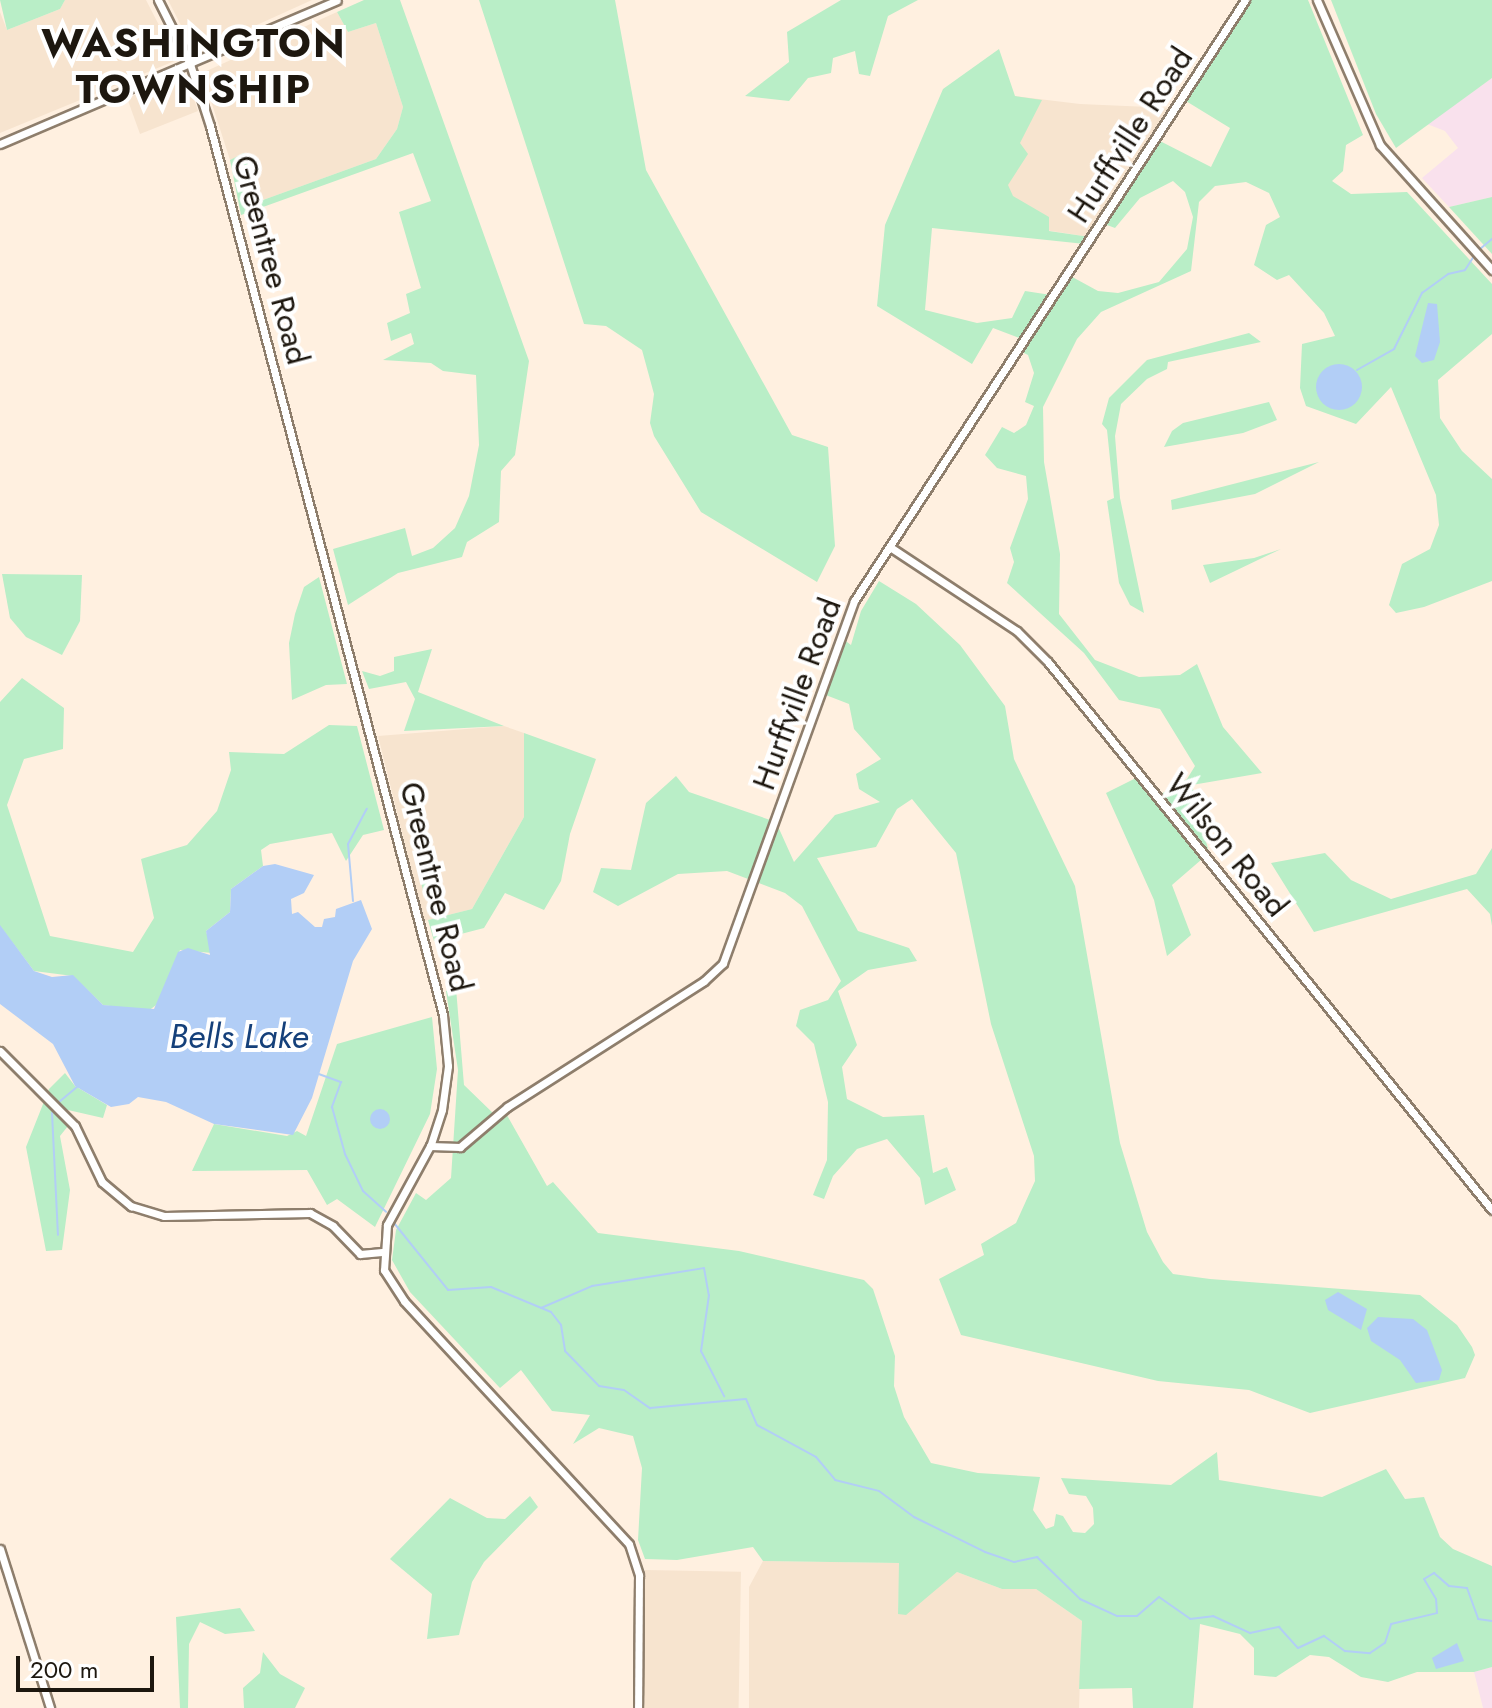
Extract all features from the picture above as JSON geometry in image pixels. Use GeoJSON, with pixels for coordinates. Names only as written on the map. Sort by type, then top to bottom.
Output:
{"type":"FeatureCollection","features":[{"type":"Feature","properties":{"kind":"street","name":"Greentree Road"},"geometry":{"type":"LineString","coordinates":[[158,0],[190,64],[346,632],[443,1015],[447,1086],[430,1146],[389,1221],[382,1252]]}},
{"type":"Feature","properties":{"kind":"street"},"geometry":{"type":"LineString","coordinates":[[0,144],[337,0]]}},
{"type":"Feature","properties":{"kind":"street","name":"Hurffville Road"},"geometry":{"type":"LineString","coordinates":[[430,1146],[460,1147],[507,1107],[704,981],[723,963],[841,629],[890,547],[1245,0]]}},
{"type":"Feature","properties":{"kind":"street"},"geometry":{"type":"LineString","coordinates":[[1317,0],[1380,145],[1492,270]]}},
{"type":"Feature","properties":{"kind":"street","name":"Wilson Road"},"geometry":{"type":"LineString","coordinates":[[890,547],[1017,631],[1048,662],[1492,1210]]}},
{"type":"Feature","properties":{"kind":"street"},"geometry":{"type":"LineString","coordinates":[[0,1051],[75,1126],[102,1182],[131,1206],[164,1216],[310,1213],[333,1226],[360,1254],[382,1252],[384,1270],[398,1295],[629,1544],[639,1575],[638,1708]]}},
{"type":"Feature","properties":{"kind":"street"},"geometry":{"type":"LineString","coordinates":[[0,1549],[50,1708]]}},
{"type":"Feature","properties":{"kind":"shaded area"},"geometry":{"type":"Polygon","coordinates":[[[65,0],[146,0],[177,60],[0,133],[0,12],[7,30],[60,9],[65,0]]]}},
{"type":"Feature","properties":{"kind":"shaded area"},"geometry":{"type":"Polygon","coordinates":[[[168,0],[312,0],[195,53],[168,0]]]}},
{"type":"Feature","properties":{"kind":"shaded area"},"geometry":{"type":"Polygon","coordinates":[[[337,12],[348,32],[376,23],[403,107],[397,129],[376,159],[263,200],[244,154],[230,160],[202,73],[337,12]]]}},
{"type":"Feature","properties":{"kind":"shaded area"},"geometry":{"type":"Polygon","coordinates":[[[179,77],[188,81],[198,111],[140,134],[127,98],[179,77]]]}},
{"type":"Feature","properties":{"kind":"shaded area"},"geometry":{"type":"Polygon","coordinates":[[[1492,78],[1492,197],[1449,207],[1422,178],[1458,148],[1445,131],[1427,124],[1492,78]]]}},
{"type":"Feature","properties":{"kind":"shaded area"},"geometry":{"type":"Polygon","coordinates":[[[966,90],[1080,104],[1172,108],[1090,237],[942,214],[966,90]]]}},
{"type":"Feature","properties":{"kind":"shaded area"},"geometry":{"type":"Polygon","coordinates":[[[504,726],[524,733],[524,817],[472,909],[424,921],[378,736],[504,726]]]}},
{"type":"Feature","properties":{"kind":"shaded area"},"geometry":{"type":"Polygon","coordinates":[[[763,1561],[900,1563],[898,1614],[957,1572],[1002,1589],[1036,1589],[1082,1621],[1079,1708],[749,1708],[749,1587],[763,1561]]]}},
{"type":"Feature","properties":{"kind":"shaded area"},"geometry":{"type":"Polygon","coordinates":[[[645,1570],[741,1572],[739,1708],[643,1708],[645,1570]]]}},
{"type":"Feature","properties":{"kind":"shaded area"},"geometry":{"type":"Polygon","coordinates":[[[1492,1667],[1492,1708],[1483,1708],[1474,1672],[1492,1667]]]}},
{"type":"Feature","properties":{"kind":"green space"},"geometry":{"type":"Polygon","coordinates":[[[0,0],[65,0],[60,9],[7,30],[0,0]]]}},
{"type":"Feature","properties":{"kind":"green space"},"geometry":{"type":"Polygon","coordinates":[[[364,0],[400,0],[529,361],[515,455],[501,471],[499,522],[467,542],[462,557],[398,573],[348,605],[333,549],[405,528],[412,556],[433,548],[455,528],[469,496],[479,445],[476,375],[443,371],[431,363],[383,360],[414,344],[411,333],[391,341],[387,323],[410,313],[406,294],[421,288],[399,212],[431,201],[413,153],[241,215],[230,160],[244,153],[263,200],[376,159],[397,129],[403,107],[376,23],[348,32],[337,12],[364,0]]]}},
{"type":"Feature","properties":{"kind":"green space"},"geometry":{"type":"Polygon","coordinates":[[[479,0],[615,0],[646,170],[792,435],[828,447],[835,546],[817,582],[701,512],[654,436],[650,423],[654,394],[642,350],[606,326],[584,324],[479,0]]]}},
{"type":"Feature","properties":{"kind":"green space"},"geometry":{"type":"Polygon","coordinates":[[[841,0],[918,0],[888,16],[870,76],[859,74],[855,51],[833,58],[831,73],[808,78],[789,101],[745,96],[789,62],[787,32],[841,0]]]}},
{"type":"Feature","properties":{"kind":"green space"},"geometry":{"type":"Polygon","coordinates":[[[1245,0],[1308,0],[1363,135],[1346,145],[1343,171],[1332,181],[1351,194],[1407,192],[1492,284],[1492,334],[1438,380],[1440,418],[1462,451],[1492,479],[1492,581],[1424,607],[1396,613],[1389,605],[1402,564],[1430,549],[1439,525],[1436,495],[1391,387],[1356,424],[1306,406],[1300,388],[1302,344],[1335,336],[1324,313],[1289,275],[1277,280],[1254,265],[1266,225],[1280,217],[1269,193],[1246,182],[1215,186],[1199,202],[1191,271],[1101,312],[1077,339],[1043,407],[1044,462],[1060,554],[1059,614],[1095,660],[1139,677],[1180,675],[1197,664],[1223,727],[1262,773],[1192,785],[1209,853],[1172,885],[1191,935],[1167,956],[1154,900],[1106,793],[1136,778],[1161,794],[1187,779],[1195,766],[1160,709],[1119,700],[1084,653],[1007,583],[1014,562],[1010,548],[1028,499],[1026,476],[997,468],[985,455],[1002,427],[1014,433],[1026,425],[1034,406],[1025,402],[1034,373],[1028,355],[1016,349],[1022,339],[993,328],[972,364],[877,306],[885,225],[943,89],[999,49],[1015,96],[1042,100],[1020,143],[1028,154],[1008,185],[1013,196],[1049,217],[1049,231],[1090,237],[1085,244],[932,228],[925,310],[977,323],[1012,318],[1025,291],[1051,295],[1065,273],[1098,291],[1118,293],[1159,282],[1187,249],[1193,217],[1185,192],[1173,181],[1140,198],[1115,228],[1099,222],[1156,139],[1211,167],[1230,128],[1181,98],[1245,0]]]}},
{"type":"Feature","properties":{"kind":"green space"},"geometry":{"type":"Polygon","coordinates":[[[1331,0],[1492,0],[1492,78],[1396,148],[1376,114],[1331,0]]]}},
{"type":"Feature","properties":{"kind":"green space"},"geometry":{"type":"Polygon","coordinates":[[[1492,197],[1492,254],[1449,207],[1492,197]]]}},
{"type":"Feature","properties":{"kind":"green space"},"geometry":{"type":"Polygon","coordinates":[[[1249,333],[1261,342],[1168,362],[1167,369],[1147,379],[1121,404],[1115,436],[1120,498],[1144,613],[1130,605],[1119,583],[1107,501],[1114,498],[1107,430],[1102,424],[1109,398],[1147,360],[1249,333]]]}},
{"type":"Feature","properties":{"kind":"green space"},"geometry":{"type":"Polygon","coordinates":[[[1269,402],[1277,420],[1243,433],[1164,447],[1172,431],[1183,423],[1269,402]]]}},
{"type":"Feature","properties":{"kind":"green space"},"geometry":{"type":"Polygon","coordinates":[[[1319,462],[1255,494],[1172,510],[1171,500],[1319,462]]]}},
{"type":"Feature","properties":{"kind":"green space"},"geometry":{"type":"Polygon","coordinates":[[[1281,549],[1210,583],[1203,565],[1254,558],[1281,549]]]}},
{"type":"Feature","properties":{"kind":"green space"},"geometry":{"type":"Polygon","coordinates":[[[2,574],[82,575],[80,621],[62,655],[26,637],[10,618],[2,574]]]}},
{"type":"Feature","properties":{"kind":"green space"},"geometry":{"type":"Polygon","coordinates":[[[319,577],[347,684],[326,685],[292,700],[289,643],[295,614],[304,587],[319,577]]]}},
{"type":"Feature","properties":{"kind":"green space"},"geometry":{"type":"Polygon","coordinates":[[[879,581],[916,604],[960,645],[1005,706],[1014,759],[1075,886],[1120,1143],[1147,1232],[1163,1262],[1173,1274],[1210,1279],[1420,1295],[1457,1325],[1472,1347],[1475,1355],[1465,1378],[1310,1413],[1249,1390],[1158,1381],[961,1335],[939,1279],[984,1255],[981,1244],[1016,1223],[1035,1181],[1034,1156],[991,1024],[956,853],[912,799],[897,809],[876,847],[817,858],[858,931],[909,948],[917,961],[868,970],[838,991],[857,1045],[842,1067],[847,1099],[883,1117],[924,1115],[933,1173],[947,1167],[956,1190],[925,1205],[920,1178],[887,1139],[857,1149],[833,1176],[824,1199],[813,1195],[827,1160],[828,1102],[814,1044],[796,1026],[800,1010],[828,1000],[841,981],[802,906],[785,893],[727,871],[678,874],[618,906],[593,892],[601,868],[631,870],[646,803],[676,776],[689,792],[776,822],[794,862],[835,815],[880,802],[859,789],[856,774],[881,759],[854,729],[849,704],[818,692],[839,636],[851,645],[861,611],[879,581]]]}},
{"type":"Feature","properties":{"kind":"green space"},"geometry":{"type":"Polygon","coordinates":[[[432,649],[418,692],[504,726],[404,731],[415,699],[406,682],[369,689],[362,671],[380,676],[394,671],[394,657],[432,649]]]}},
{"type":"Feature","properties":{"kind":"green space"},"geometry":{"type":"Polygon","coordinates":[[[22,678],[64,708],[63,749],[24,759],[7,805],[50,936],[133,952],[154,918],[141,859],[187,845],[217,811],[231,770],[229,752],[284,754],[329,725],[357,726],[384,830],[363,835],[346,861],[332,833],[270,844],[261,850],[263,866],[231,889],[230,912],[206,931],[212,953],[180,950],[159,1003],[148,1011],[103,1005],[73,976],[34,971],[0,926],[0,702],[22,678]]]}},
{"type":"Feature","properties":{"kind":"green space"},"geometry":{"type":"Polygon","coordinates":[[[524,733],[596,759],[570,834],[561,881],[544,910],[505,893],[484,928],[434,941],[428,920],[472,909],[524,817],[524,733]]]}},
{"type":"Feature","properties":{"kind":"green space"},"geometry":{"type":"Polygon","coordinates":[[[1492,848],[1492,926],[1490,914],[1467,889],[1314,932],[1271,863],[1325,853],[1351,880],[1391,899],[1476,874],[1492,848]]]}},
{"type":"Feature","properties":{"kind":"green space"},"geometry":{"type":"Polygon","coordinates":[[[433,858],[437,873],[428,875],[432,889],[423,891],[420,876],[428,873],[425,861],[433,858]]]}},
{"type":"Feature","properties":{"kind":"green space"},"geometry":{"type":"Polygon","coordinates":[[[456,988],[464,1085],[495,1115],[504,1110],[547,1186],[553,1182],[598,1233],[739,1251],[864,1280],[873,1289],[895,1356],[894,1386],[904,1417],[931,1463],[978,1473],[1040,1477],[1033,1510],[1046,1529],[1054,1526],[1056,1514],[1063,1516],[1073,1532],[1085,1533],[1094,1524],[1093,1508],[1086,1496],[1069,1494],[1061,1478],[1171,1485],[1217,1452],[1219,1480],[1322,1497],[1386,1469],[1405,1499],[1424,1497],[1440,1537],[1453,1549],[1492,1566],[1492,1667],[1474,1672],[1417,1672],[1388,1682],[1361,1677],[1329,1657],[1310,1655],[1276,1677],[1254,1675],[1254,1648],[1240,1634],[1200,1624],[1193,1708],[1133,1708],[1132,1688],[1079,1689],[1082,1621],[1036,1589],[1002,1589],[957,1572],[906,1615],[898,1614],[899,1563],[763,1561],[753,1547],[677,1560],[645,1559],[638,1540],[642,1468],[633,1436],[599,1428],[573,1444],[590,1415],[552,1411],[521,1370],[500,1388],[410,1292],[392,1260],[396,1230],[416,1193],[426,1200],[451,1178],[458,1070],[446,991],[456,988]]]}},
{"type":"Feature","properties":{"kind":"green space"},"geometry":{"type":"Polygon","coordinates":[[[432,1017],[437,1069],[430,1114],[375,1227],[337,1199],[327,1205],[307,1170],[192,1171],[214,1124],[287,1136],[297,1131],[306,1136],[337,1044],[432,1017]]]}},
{"type":"Feature","properties":{"kind":"green space"},"geometry":{"type":"Polygon","coordinates":[[[65,1073],[75,1086],[107,1105],[103,1118],[68,1110],[68,1126],[60,1136],[70,1190],[62,1250],[46,1251],[26,1147],[49,1089],[65,1073]]]}},
{"type":"Feature","properties":{"kind":"green space"},"geometry":{"type":"Polygon","coordinates":[[[530,1496],[538,1507],[484,1562],[472,1582],[459,1635],[427,1639],[432,1594],[390,1559],[450,1498],[487,1518],[505,1519],[530,1496]]]}},
{"type":"Feature","properties":{"kind":"green space"},"geometry":{"type":"Polygon","coordinates":[[[240,1608],[255,1631],[225,1634],[200,1622],[189,1644],[188,1708],[180,1708],[176,1617],[240,1608]]]}},
{"type":"Feature","properties":{"kind":"green space"},"geometry":{"type":"Polygon","coordinates":[[[263,1652],[280,1674],[305,1688],[295,1708],[244,1708],[243,1688],[260,1673],[263,1652]]]}},
{"type":"Feature","properties":{"kind":"water"},"geometry":{"type":"Polygon","coordinates":[[[1428,303],[1437,304],[1440,342],[1434,360],[1422,363],[1415,356],[1428,303]]]}},
{"type":"Feature","properties":{"kind":"water"},"geometry":{"type":"Polygon","coordinates":[[[1339,364],[1355,371],[1362,387],[1355,403],[1339,410],[1323,403],[1316,387],[1323,371],[1339,364]]]}},
{"type":"Feature","properties":{"kind":"water","name":"Bells Lake"},"geometry":{"type":"Polygon","coordinates":[[[275,864],[314,875],[304,893],[291,899],[292,914],[298,912],[315,927],[322,927],[324,919],[335,917],[336,909],[361,900],[372,929],[353,961],[312,1098],[293,1135],[214,1124],[166,1102],[138,1097],[129,1104],[111,1107],[75,1086],[53,1044],[0,1004],[0,925],[34,971],[52,977],[73,975],[103,1005],[154,1009],[178,952],[188,948],[210,955],[206,931],[230,912],[231,889],[263,866],[275,864]]]}},
{"type":"Feature","properties":{"kind":"water"},"geometry":{"type":"Polygon","coordinates":[[[380,1109],[387,1112],[390,1119],[387,1126],[380,1129],[373,1126],[370,1119],[373,1112],[380,1109]]]}},
{"type":"Feature","properties":{"kind":"water"},"geometry":{"type":"Polygon","coordinates":[[[1338,1292],[1367,1309],[1361,1330],[1328,1310],[1325,1300],[1338,1292]]]}},
{"type":"Feature","properties":{"kind":"water"},"geometry":{"type":"Polygon","coordinates":[[[1378,1317],[1413,1319],[1427,1330],[1442,1370],[1439,1380],[1416,1383],[1400,1360],[1371,1341],[1367,1328],[1378,1317]]]}},
{"type":"Feature","properties":{"kind":"water"},"geometry":{"type":"Polygon","coordinates":[[[1457,1643],[1464,1661],[1436,1669],[1432,1658],[1457,1643]]]}},
{"type":"Feature","properties":{"kind":"waterway"},"geometry":{"type":"LineString","coordinates":[[1480,249],[1492,239]]}},
{"type":"Feature","properties":{"kind":"waterway"},"geometry":{"type":"LineString","coordinates":[[1357,370],[1394,349],[1422,293],[1448,274],[1465,270],[1474,256]]}},
{"type":"Feature","properties":{"kind":"waterway"},"geometry":{"type":"LineString","coordinates":[[353,901],[348,844],[367,809]]}},
{"type":"Feature","properties":{"kind":"waterway"},"geometry":{"type":"LineString","coordinates":[[316,1073],[341,1082],[332,1107],[345,1154],[363,1191],[386,1212]]}},
{"type":"Feature","properties":{"kind":"waterway"},"geometry":{"type":"LineString","coordinates":[[59,1102],[78,1086]]}},
{"type":"Feature","properties":{"kind":"waterway"},"geometry":{"type":"LineString","coordinates":[[52,1113],[58,1235]]}},
{"type":"Feature","properties":{"kind":"waterway"},"geometry":{"type":"LineString","coordinates":[[394,1223],[448,1290],[491,1287],[551,1312],[561,1325],[565,1351],[599,1386],[624,1390],[650,1408],[746,1399],[757,1425],[816,1457],[835,1480],[879,1491],[914,1517],[985,1552],[1014,1562],[1037,1557],[1080,1599],[1117,1616],[1137,1616],[1159,1597],[1190,1619],[1213,1616],[1250,1633],[1279,1627],[1298,1648],[1324,1636],[1345,1651],[1370,1653],[1385,1643],[1391,1624],[1437,1613],[1436,1599],[1424,1579],[1434,1573],[1449,1586],[1467,1588],[1478,1619],[1492,1621]]}},
{"type":"Feature","properties":{"kind":"waterway"},"geometry":{"type":"LineString","coordinates":[[541,1308],[592,1286],[704,1268],[709,1295],[701,1351],[724,1396]]}},
{"type":"Feature","properties":{"kind":"district","name":"WASHINGTON TOWNSHIP"},"geometry":{"type":"Point","coordinates":[194,66]}}]}
